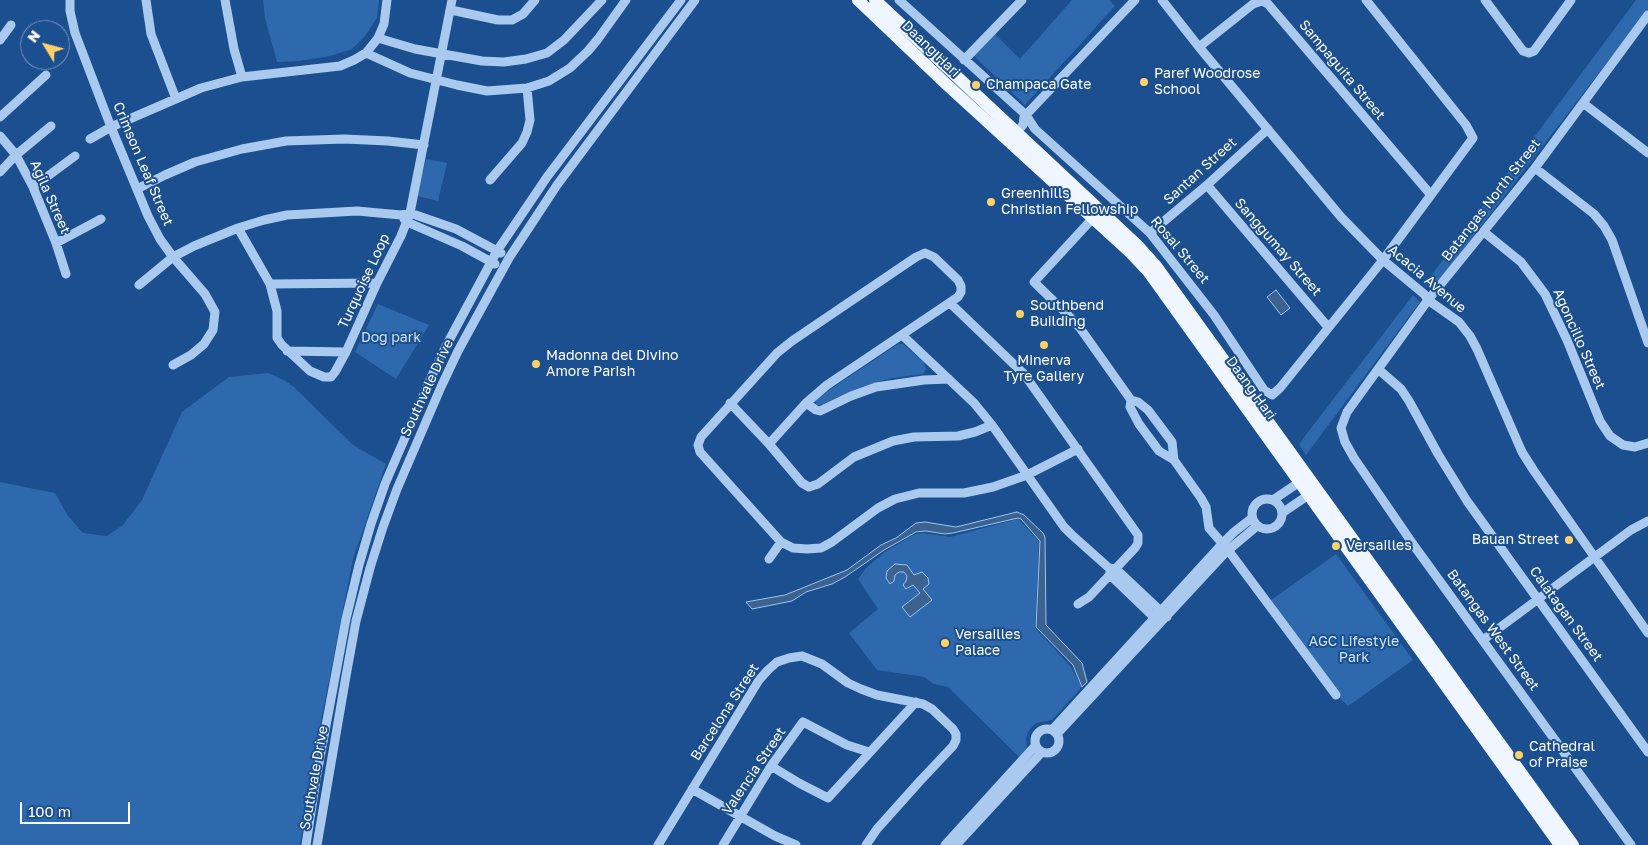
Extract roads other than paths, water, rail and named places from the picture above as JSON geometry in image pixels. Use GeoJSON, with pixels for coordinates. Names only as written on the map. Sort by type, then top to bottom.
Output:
{"type":"FeatureCollection","features":[{"type":"Feature","properties":{"kind":"main road","name":"Daang Hari"},"geometry":{"type":"LineString","coordinates":[[858,0],[946,84],[1016,126],[1093,218],[1148,271],[1304,479]]}},
{"type":"Feature","properties":{"kind":"main road","name":"Daang Hari"},"geometry":{"type":"LineString","coordinates":[[875,0],[1016,126],[1138,246],[1177,295],[1560,845]]}},
{"type":"Feature","properties":{"kind":"main road","name":"Daang Hari"},"geometry":{"type":"LineString","coordinates":[[1313,492],[1573,845]]}},
{"type":"Feature","properties":{"kind":"street","name":"Crimson Leaf Street"},"geometry":{"type":"LineString","coordinates":[[70,0],[70,10],[76,33],[111,127],[148,216],[160,239],[205,294],[214,312],[214,330],[204,344],[191,355],[173,365]]}},
{"type":"Feature","properties":{"kind":"street"},"geometry":{"type":"LineString","coordinates":[[146,0],[151,34],[176,99]]}},
{"type":"Feature","properties":{"kind":"street"},"geometry":{"type":"LineString","coordinates":[[224,0],[242,77]]}},
{"type":"Feature","properties":{"kind":"street"},"geometry":{"type":"LineString","coordinates":[[90,139],[111,127],[201,88],[242,77],[340,66],[366,53],[378,38],[384,24],[388,0]]}},
{"type":"Feature","properties":{"kind":"street"},"geometry":{"type":"LineString","coordinates":[[406,217],[424,145],[452,5],[498,20],[512,20],[523,14],[535,0]]}},
{"type":"Feature","properties":{"kind":"street"},"geometry":{"type":"LineString","coordinates":[[378,38],[441,55],[504,62],[547,52],[564,40],[602,0]]}},
{"type":"Feature","properties":{"kind":"street"},"geometry":{"type":"LineString","coordinates":[[366,53],[410,73],[436,80],[487,91],[527,88],[548,81],[570,68],[598,39],[626,0]]}},
{"type":"Feature","properties":{"kind":"street","name":"Southvale Drive"},"geometry":{"type":"LineString","coordinates":[[306,845],[316,779],[346,619],[359,565],[371,524],[396,458],[429,382],[497,251],[547,178],[681,0]]}},
{"type":"Feature","properties":{"kind":"street","name":"Southvale Drive"},"geometry":{"type":"LineString","coordinates":[[317,845],[356,621],[382,527],[441,387],[508,258],[557,185],[695,0]]}},
{"type":"Feature","properties":{"kind":"street"},"geometry":{"type":"LineString","coordinates":[[964,60],[1022,0]]}},
{"type":"Feature","properties":{"kind":"street"},"geometry":{"type":"LineString","coordinates":[[1016,126],[1135,0]]}},
{"type":"Feature","properties":{"kind":"street","name":"Acacia Avenue"},"geometry":{"type":"LineString","coordinates":[[1162,0],[1340,217],[1383,260],[1424,294],[1428,300],[1459,322],[1470,336],[1522,452],[1648,634]]}},
{"type":"Feature","properties":{"kind":"street","name":"Rosal Street"},"geometry":{"type":"LineString","coordinates":[[903,1],[964,60],[1016,126],[1035,129],[1150,233],[1214,315],[1264,390],[1272,394],[1280,388],[1383,260],[1473,138],[1466,124],[1366,0]]}},
{"type":"Feature","properties":{"kind":"street"},"geometry":{"type":"LineString","coordinates":[[1485,0],[1523,51],[1529,53],[1534,51],[1572,0]]}},
{"type":"Feature","properties":{"kind":"street","name":"Sampaguita Street"},"geometry":{"type":"LineString","coordinates":[[1199,47],[1253,4],[1262,1],[1268,4],[1431,195]]}},
{"type":"Feature","properties":{"kind":"street","name":"Batangas North Street"},"geometry":{"type":"LineString","coordinates":[[1341,428],[1347,412],[1428,300],[1535,168],[1648,15]]}},
{"type":"Feature","properties":{"kind":"street"},"geometry":{"type":"LineString","coordinates":[[0,40],[12,25]]}},
{"type":"Feature","properties":{"kind":"street"},"geometry":{"type":"LineString","coordinates":[[0,118],[46,75]]}},
{"type":"Feature","properties":{"kind":"street"},"geometry":{"type":"LineString","coordinates":[[490,180],[522,143],[527,132],[530,120],[527,88]]}},
{"type":"Feature","properties":{"kind":"street"},"geometry":{"type":"LineString","coordinates":[[1583,103],[1647,150]]}},
{"type":"Feature","properties":{"kind":"street"},"geometry":{"type":"LineString","coordinates":[[0,172],[51,126]]}},
{"type":"Feature","properties":{"kind":"street","name":"Santan Street"},"geometry":{"type":"LineString","coordinates":[[1150,233],[1207,185],[1268,129]]}},
{"type":"Feature","properties":{"kind":"street","name":"Agila Street"},"geometry":{"type":"LineString","coordinates":[[0,136],[16,156],[33,187],[56,243],[66,274]]}},
{"type":"Feature","properties":{"kind":"street"},"geometry":{"type":"LineString","coordinates":[[137,189],[195,162],[242,149],[286,141],[344,139],[424,145]]}},
{"type":"Feature","properties":{"kind":"street"},"geometry":{"type":"LineString","coordinates":[[33,187],[75,156]]}},
{"type":"Feature","properties":{"kind":"street"},"geometry":{"type":"LineString","coordinates":[[1535,168],[1594,214],[1604,226],[1612,240],[1648,343]]}},
{"type":"Feature","properties":{"kind":"street","name":"Sanggumay Street"},"geometry":{"type":"LineString","coordinates":[[1207,185],[1328,327]]}},
{"type":"Feature","properties":{"kind":"street"},"geometry":{"type":"LineString","coordinates":[[139,285],[173,257],[238,228],[287,215],[314,213],[357,212],[406,217],[456,229],[508,258]]}},
{"type":"Feature","properties":{"kind":"street"},"geometry":{"type":"LineString","coordinates":[[406,217],[502,268]]}},
{"type":"Feature","properties":{"kind":"street","name":"Turquoise Loop"},"geometry":{"type":"LineString","coordinates":[[238,228],[270,284],[277,311],[277,338],[287,351],[310,371],[324,377],[331,377],[346,352],[406,217]]}},
{"type":"Feature","properties":{"kind":"street"},"geometry":{"type":"LineString","coordinates":[[1093,218],[1034,282],[1080,328],[1131,400],[1138,402],[1148,410],[1172,442],[1174,460]]}},
{"type":"Feature","properties":{"kind":"street"},"geometry":{"type":"LineString","coordinates":[[56,243],[101,219]]}},
{"type":"Feature","properties":{"kind":"street","name":"Agoncillo Street"},"geometry":{"type":"LineString","coordinates":[[1484,232],[1521,262],[1545,294],[1567,340],[1600,422],[1610,436],[1622,445],[1635,447],[1648,444]]}},
{"type":"Feature","properties":{"kind":"street"},"geometry":{"type":"LineString","coordinates":[[769,444],[806,403],[827,385],[958,297],[961,292],[961,286],[958,280],[930,254],[921,254],[792,341],[764,366],[730,403],[701,437],[698,448],[773,535],[781,542],[793,548],[807,549],[821,548],[832,542],[878,508],[895,499],[919,493],[964,493],[993,486],[1027,475],[1078,449]]}},
{"type":"Feature","properties":{"kind":"street"},"geometry":{"type":"LineString","coordinates":[[270,284],[377,283]]}},
{"type":"Feature","properties":{"kind":"street"},"geometry":{"type":"LineString","coordinates":[[950,302],[1024,374],[1138,535],[1138,543],[1135,548],[1089,597],[1078,604]]}},
{"type":"Feature","properties":{"kind":"street"},"geometry":{"type":"LineString","coordinates":[[902,335],[974,403],[992,425],[1064,527],[1161,617]]}},
{"type":"Feature","properties":{"kind":"street"},"geometry":{"type":"LineString","coordinates":[[287,351],[346,352]]}},
{"type":"Feature","properties":{"kind":"street","name":"Calatagan Street"},"geometry":{"type":"LineString","coordinates":[[1378,369],[1401,389],[1467,501],[1648,752]]}},
{"type":"Feature","properties":{"kind":"street"},"geometry":{"type":"LineString","coordinates":[[806,403],[820,411],[851,396],[876,387],[924,380],[949,380]]}},
{"type":"Feature","properties":{"kind":"street"},"geometry":{"type":"LineString","coordinates":[[1131,400],[1130,408],[1146,434],[1159,450],[1174,460],[1201,498],[1206,507],[1209,528],[1336,696]]}},
{"type":"Feature","properties":{"kind":"street"},"geometry":{"type":"LineString","coordinates":[[730,403],[769,444],[802,483],[809,487],[818,484],[854,457],[893,441],[914,437],[958,436],[992,425]]}},
{"type":"Feature","properties":{"kind":"street"},"geometry":{"type":"LineString","coordinates":[[1146,434],[1148,422],[1159,424]]}},
{"type":"Feature","properties":{"kind":"street"},"geometry":{"type":"LineString","coordinates":[[1146,434],[1157,436],[1161,430],[1159,424]]}},
{"type":"Feature","properties":{"kind":"street","name":"Batangas West Street"},"geometry":{"type":"LineString","coordinates":[[1341,428],[1354,458],[1415,547],[1631,845]]}},
{"type":"Feature","properties":{"kind":"street"},"geometry":{"type":"LineString","coordinates":[[1273,500],[1304,479]]}},
{"type":"Feature","properties":{"kind":"street"},"geometry":{"type":"LineString","coordinates":[[1282,513],[1313,492]]}},
{"type":"Feature","properties":{"kind":"street"},"geometry":{"type":"LineString","coordinates":[[1264,499],[1273,500],[1279,505],[1282,513],[1280,522],[1272,528],[1262,528],[1255,522],[1252,508],[1264,499]]}},
{"type":"Feature","properties":{"kind":"street"},"geometry":{"type":"LineString","coordinates":[[1483,640],[1596,558],[1631,530],[1648,521]]}},
{"type":"Feature","properties":{"kind":"street"},"geometry":{"type":"LineString","coordinates":[[1055,732],[1225,547],[1234,532],[1255,522]]}},
{"type":"Feature","properties":{"kind":"street"},"geometry":{"type":"LineString","coordinates":[[770,559],[781,542]]}},
{"type":"Feature","properties":{"kind":"street","name":"Barcelona Street"},"geometry":{"type":"LineString","coordinates":[[658,845],[759,680],[768,670],[783,660],[802,656],[812,659],[861,689],[877,696],[916,702],[932,709],[956,734],[953,746],[877,829],[866,845]]}},
{"type":"Feature","properties":{"kind":"street"},"geometry":{"type":"LineString","coordinates":[[771,766],[828,798],[916,702]]}},
{"type":"Feature","properties":{"kind":"street","name":"Valencia Street"},"geometry":{"type":"LineString","coordinates":[[723,845],[771,766],[803,722],[847,745],[869,752]]}},
{"type":"Feature","properties":{"kind":"street"},"geometry":{"type":"LineString","coordinates":[[1039,749],[1036,736],[1039,732],[1043,730],[1055,732]]}},
{"type":"Feature","properties":{"kind":"street"},"geometry":{"type":"LineString","coordinates":[[1039,749],[1052,752],[1056,749],[1059,739],[1055,732]]}},
{"type":"Feature","properties":{"kind":"street"},"geometry":{"type":"LineString","coordinates":[[945,845],[1039,749]]}},
{"type":"Feature","properties":{"kind":"street"},"geometry":{"type":"LineString","coordinates":[[956,845],[1039,749]]}},
{"type":"Feature","properties":{"kind":"street"},"geometry":{"type":"LineString","coordinates":[[692,789],[775,836],[796,845]]}},
{"type":"Feature","properties":{"kind":"place","name":"Paref Woodrose School"},"geometry":{"type":"Point","coordinates":[1144,82]}},
{"type":"Feature","properties":{"kind":"place","name":"Champaca Gate"},"geometry":{"type":"Point","coordinates":[976,85]}},
{"type":"Feature","properties":{"kind":"place","name":"Greenhills Christian Fellowship"},"geometry":{"type":"Point","coordinates":[991,202]}},
{"type":"Feature","properties":{"kind":"place","name":"Southbend Building"},"geometry":{"type":"Point","coordinates":[1020,314]}},
{"type":"Feature","properties":{"kind":"place","name":"Minerva Tyre Gallery"},"geometry":{"type":"Point","coordinates":[1044,345]}},
{"type":"Feature","properties":{"kind":"place","name":"Madonna del Divino Amore Parish"},"geometry":{"type":"Point","coordinates":[536,364]}},
{"type":"Feature","properties":{"kind":"place","name":"Bauan Street"},"geometry":{"type":"Point","coordinates":[1569,540]}},
{"type":"Feature","properties":{"kind":"place","name":"Versailles"},"geometry":{"type":"Point","coordinates":[1336,546]}},
{"type":"Feature","properties":{"kind":"place","name":"Versailles Palace"},"geometry":{"type":"Point","coordinates":[945,643]}},
{"type":"Feature","properties":{"kind":"place","name":"Cathedral of Praise"},"geometry":{"type":"Point","coordinates":[1519,755]}},
{"type":"Feature","properties":{"kind":"park label","name":"Dog park"},"geometry":{"type":"Point","coordinates":[391,338]}},
{"type":"Feature","properties":{"kind":"park label","name":"AGC Lifestyle Park"},"geometry":{"type":"Point","coordinates":[1354,650]}}]}
